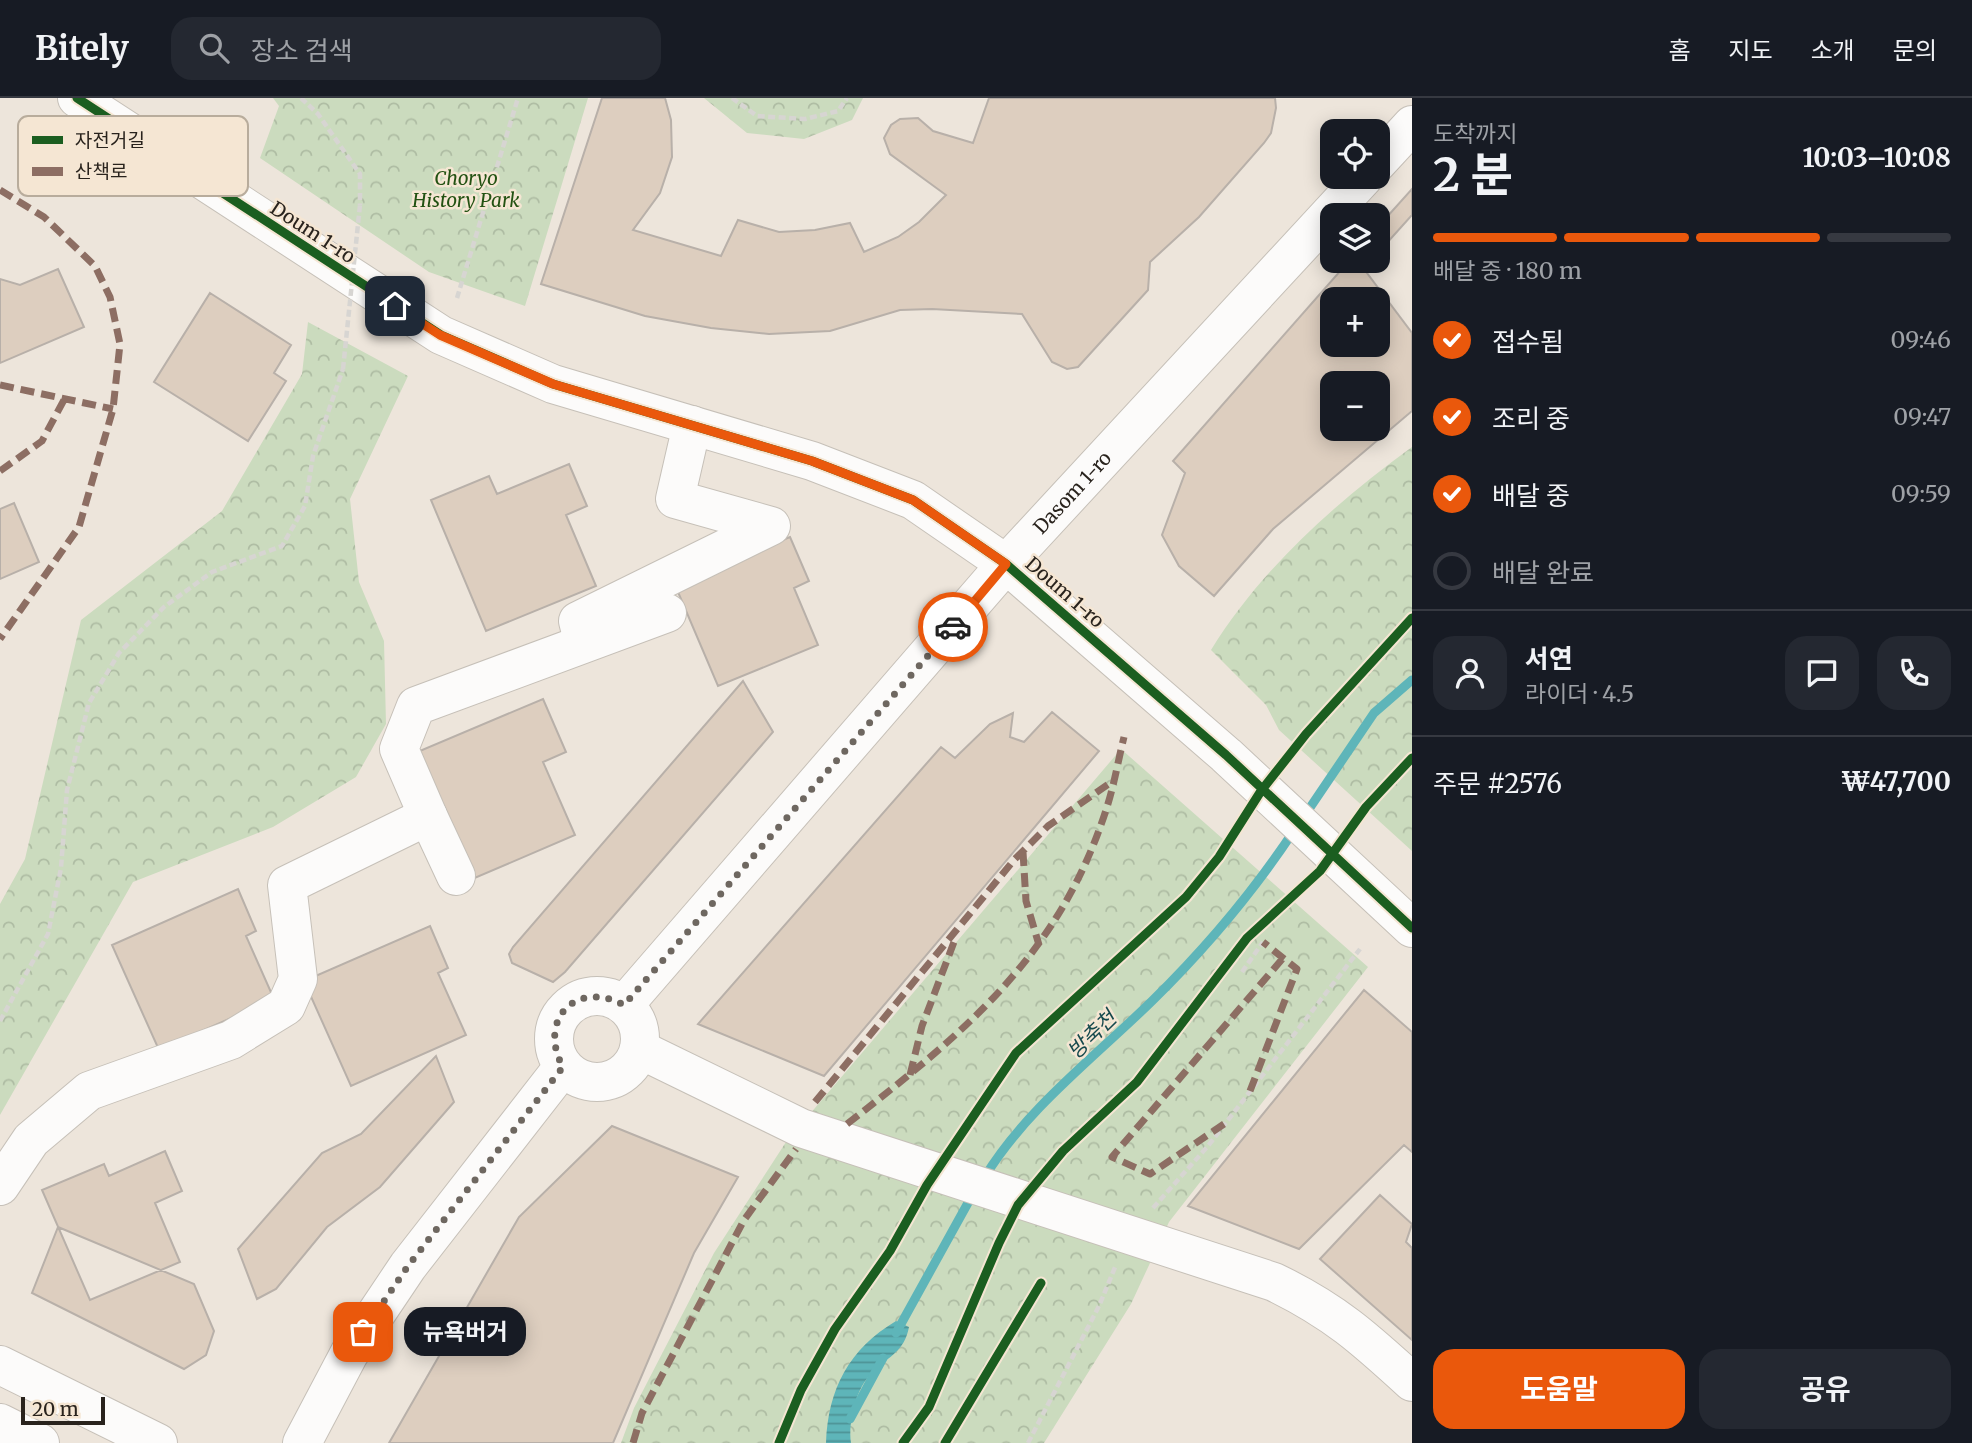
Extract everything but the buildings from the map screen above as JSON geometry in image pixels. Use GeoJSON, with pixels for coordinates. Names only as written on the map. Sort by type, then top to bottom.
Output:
{"type":"FeatureCollection","features":[{"type":"Feature","properties":{"kind":"street","name":"Doum 1-ro"},"geometry":{"type":"LineString","coordinates":[[77,98],[105,116]]}},
{"type":"Feature","properties":{"kind":"street"},"geometry":{"type":"LineString","coordinates":[[1390,150],[1410,131]]}},
{"type":"Feature","properties":{"kind":"street","name":"Dasom 1-ro"},"geometry":{"type":"LineString","coordinates":[[624,1005],[1006,564],[1353,189]]}},
{"type":"Feature","properties":{"kind":"street","name":"Doum 1-ro"},"geometry":{"type":"LineString","coordinates":[[227,196],[440,335],[553,384],[812,461],[913,500],[1006,564],[1226,755],[1412,928]]}},
{"type":"Feature","properties":{"kind":"street"},"geometry":{"type":"LineString","coordinates":[[583,644],[578,621],[771,526],[675,499],[692,425]]}},
{"type":"Feature","properties":{"kind":"street"},"geometry":{"type":"LineString","coordinates":[[456,876],[399,749],[416,706],[667,613]]}},
{"type":"Feature","properties":{"kind":"street"},"geometry":{"type":"LineString","coordinates":[[0,1186],[31,1140],[89,1091],[231,1040],[286,1006],[298,979],[287,885],[428,816]]}},
{"type":"Feature","properties":{"kind":"street"},"geometry":{"type":"LineString","coordinates":[[597,995],[624,1005],[634,1016],[639,1030],[639,1049],[628,1070],[601,1082],[580,1079],[563,1067],[553,1041],[561,1014],[571,1004],[597,995]]}},
{"type":"Feature","properties":{"kind":"street"},"geometry":{"type":"LineString","coordinates":[[639,1049],[801,1128],[893,1158],[1111,1241],[1274,1282],[1306,1297],[1350,1325],[1412,1382]]}},
{"type":"Feature","properties":{"kind":"street"},"geometry":{"type":"LineString","coordinates":[[302,1443],[349,1354],[408,1266],[563,1067]]}},
{"type":"Feature","properties":{"kind":"street"},"geometry":{"type":"LineString","coordinates":[[0,1366],[158,1443]]}},
{"type":"Feature","properties":{"kind":"street"},"geometry":{"type":"LineString","coordinates":[[0,1423],[40,1443]]}},
{"type":"Feature","properties":{"kind":"path"},"geometry":{"type":"LineString","coordinates":[[0,1021],[48,934],[61,868],[67,790],[89,703],[119,653],[163,607],[212,572],[282,546],[305,506],[313,456],[343,369],[360,205],[360,174],[318,114],[301,98]]}},
{"type":"Feature","properties":{"kind":"path"},"geometry":{"type":"LineString","coordinates":[[457,298],[518,98]]}},
{"type":"Feature","properties":{"kind":"path"},"geometry":{"type":"LineString","coordinates":[[732,98],[757,116],[805,119],[838,111],[848,98]]}},
{"type":"Feature","properties":{"kind":"path"},"geometry":{"type":"LineString","coordinates":[[1241,972],[1263,942]]}},
{"type":"Feature","properties":{"kind":"path"},"geometry":{"type":"LineString","coordinates":[[1143,1219],[1208,1146],[1360,949]]}},
{"type":"Feature","properties":{"kind":"path"},"geometry":{"type":"LineString","coordinates":[[1028,1443],[1099,1306],[1111,1241]]}},
{"type":"Feature","properties":{"kind":"green space","name":"Choryo History Park"},"geometry":{"type":"Polygon","coordinates":[[[273,98],[588,98],[525,306],[429,272],[260,158],[279,106],[273,98]]]}},
{"type":"Feature","properties":{"kind":"green space"},"geometry":{"type":"Polygon","coordinates":[[[704,98],[863,98],[852,120],[804,139],[747,133],[704,98]]]}},
{"type":"Feature","properties":{"kind":"green space"},"geometry":{"type":"Polygon","coordinates":[[[308,322],[408,376],[350,499],[359,582],[384,641],[386,724],[356,777],[273,827],[133,882],[0,1115],[0,904],[25,859],[81,620],[222,511],[302,374],[308,322]]]}},
{"type":"Feature","properties":{"kind":"green space"},"geometry":{"type":"Polygon","coordinates":[[[1412,447],[1412,851],[1279,730],[1266,705],[1211,650],[1253,592],[1301,539],[1355,491],[1412,447]]]}},
{"type":"Feature","properties":{"kind":"green space"},"geometry":{"type":"Polygon","coordinates":[[[1121,749],[1368,967],[1169,1222],[1131,1304],[1044,1443],[621,1443],[634,1408],[714,1253],[786,1142],[1121,749]]]}},
{"type":"Feature","properties":{"kind":"water"},"geometry":{"type":"Polygon","coordinates":[[[896,1321],[909,1327],[907,1335],[900,1348],[867,1378],[862,1386],[852,1415],[851,1443],[826,1443],[831,1405],[844,1372],[866,1344],[896,1321]]]}},
{"type":"Feature","properties":{"kind":"waterway","name":"방축천"},"geometry":{"type":"LineString","coordinates":[[1305,815],[1374,713],[1412,680]]}},
{"type":"Feature","properties":{"kind":"waterway","name":"방축천"},"geometry":{"type":"LineString","coordinates":[[984,1178],[1001,1153],[1041,1106],[1152,1001],[1210,940],[1263,875],[1295,829]]}},
{"type":"Feature","properties":{"kind":"waterway","name":"방축천"},"geometry":{"type":"LineString","coordinates":[[896,1333],[974,1192]]}},
{"type":"Feature","properties":{"kind":"waterway","name":"방축천"},"geometry":{"type":"LineString","coordinates":[[850,1419],[883,1358]]}},
{"type":"Feature","properties":{"kind":"marked path"},"geometry":{"type":"LineString","coordinates":[[0,190],[44,217],[95,266],[110,297],[120,344],[113,409],[79,527],[0,639]]}},
{"type":"Feature","properties":{"kind":"marked path"},"geometry":{"type":"LineString","coordinates":[[0,385],[113,409]]}},
{"type":"Feature","properties":{"kind":"marked path"},"geometry":{"type":"LineString","coordinates":[[0,471],[42,441],[65,398]]}},
{"type":"Feature","properties":{"kind":"marked path"},"geometry":{"type":"LineString","coordinates":[[847,1124],[968,1023],[1003,988],[1034,950],[1062,908],[1086,862],[1109,801],[1124,737]]}},
{"type":"Feature","properties":{"kind":"marked path"},"geometry":{"type":"LineString","coordinates":[[815,1102],[1014,860],[1048,826],[1113,781]]}},
{"type":"Feature","properties":{"kind":"marked path"},"geometry":{"type":"LineString","coordinates":[[1023,852],[1026,901],[1039,945]]}},
{"type":"Feature","properties":{"kind":"marked path"},"geometry":{"type":"LineString","coordinates":[[910,1075],[922,1026],[954,942]]}},
{"type":"Feature","properties":{"kind":"marked path"},"geometry":{"type":"LineString","coordinates":[[1250,1091],[1297,969],[1263,942]]}},
{"type":"Feature","properties":{"kind":"marked path"},"geometry":{"type":"LineString","coordinates":[[1224,1124],[1150,1174],[1112,1157],[1284,957]]}},
{"type":"Feature","properties":{"kind":"marked path"},"geometry":{"type":"LineString","coordinates":[[633,1443],[642,1413],[744,1220],[796,1149]]}},
{"type":"Feature","properties":{"kind":"cycle path"},"geometry":{"type":"LineString","coordinates":[[77,98],[105,116]]}},
{"type":"Feature","properties":{"kind":"cycle path"},"geometry":{"type":"LineString","coordinates":[[228,196],[441,335],[553,384],[812,461],[913,500],[1006,564],[1226,755],[1412,928]]}},
{"type":"Feature","properties":{"kind":"cycle path"},"geometry":{"type":"LineString","coordinates":[[779,1443],[801,1390],[835,1329],[890,1251],[927,1185],[1016,1053],[1186,897],[1219,857],[1261,791],[1306,734],[1412,618]]}},
{"type":"Feature","properties":{"kind":"cycle path"},"geometry":{"type":"LineString","coordinates":[[903,1443],[929,1407],[1018,1205],[1063,1151],[1137,1082],[1247,938],[1320,871],[1366,807],[1412,758]]}},
{"type":"Feature","properties":{"kind":"cycle path"},"geometry":{"type":"LineString","coordinates":[[945,1443],[1041,1283]]}},
{"type":"Feature","properties":{"kind":"way so far"},"geometry":{"type":"LineString","coordinates":[[363,1332],[408,1266],[563,1067],[553,1041],[561,1014],[571,1004],[597,995],[624,1005],[953,627]]}},
{"type":"Feature","properties":{"kind":"place","name":"뉴욕버거"},"geometry":{"type":"Point","coordinates":[363,1332]}},
{"type":"Feature","properties":{"kind":"route"},"geometry":{"type":"LineString","coordinates":[[395,306],[440,335],[553,384],[812,461],[913,500],[1006,564],[953,627]]}}]}
